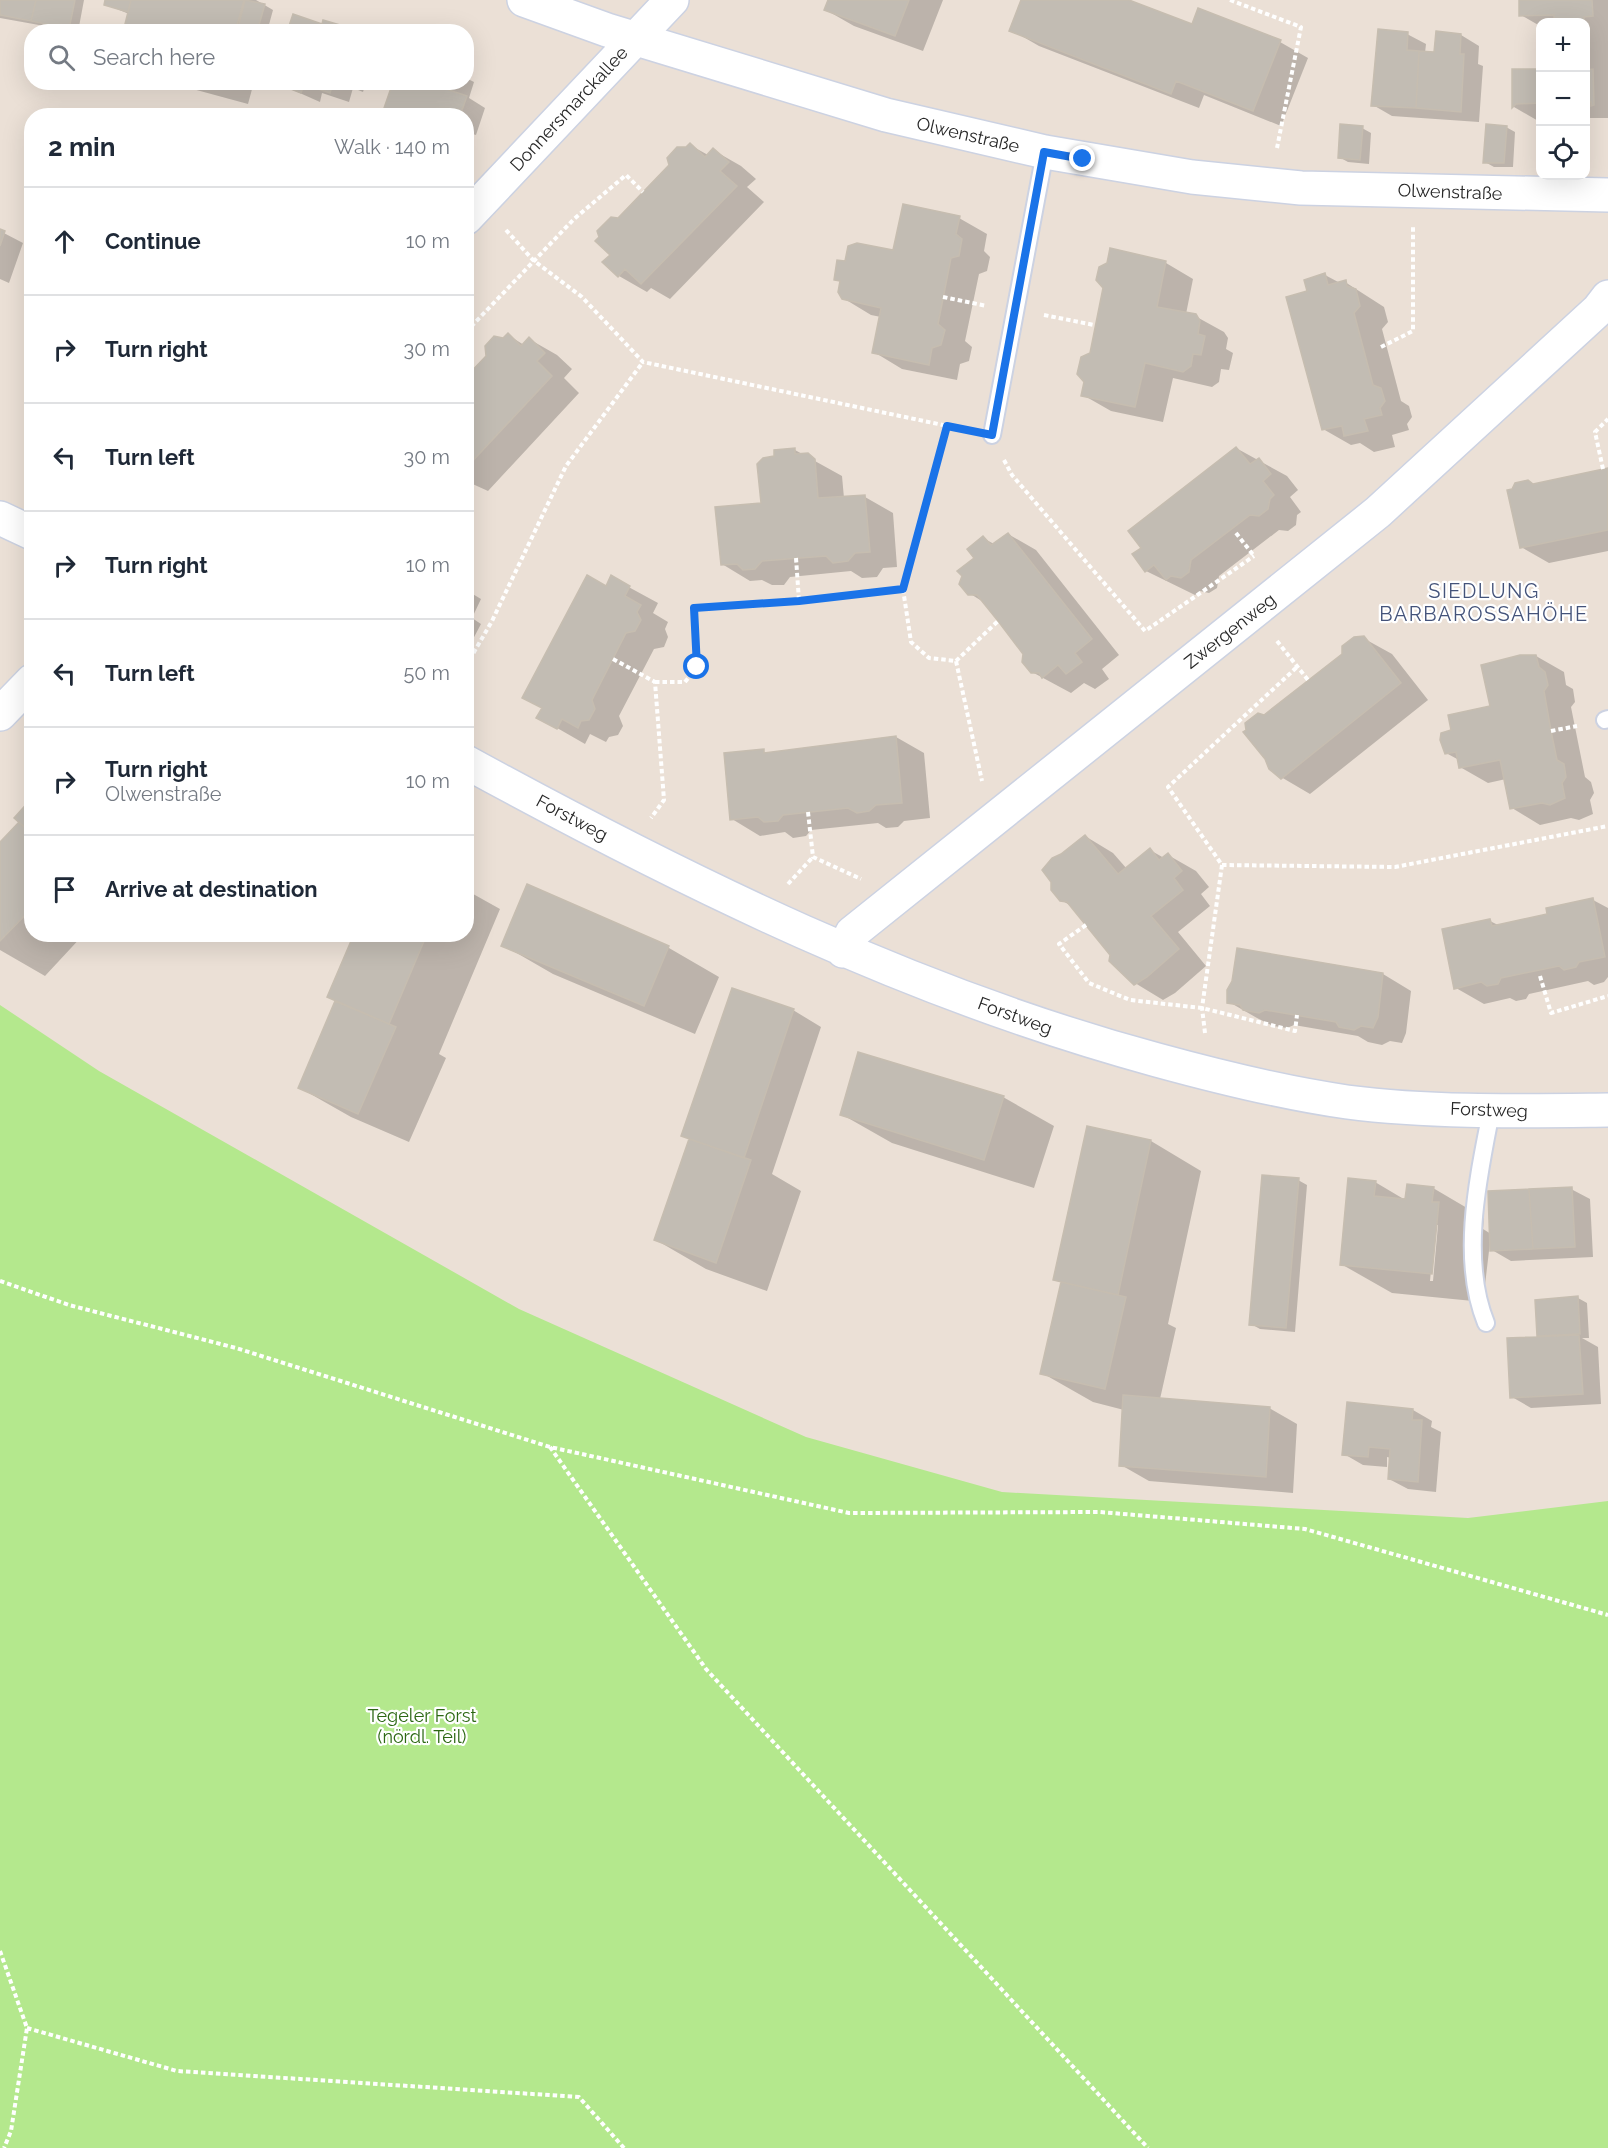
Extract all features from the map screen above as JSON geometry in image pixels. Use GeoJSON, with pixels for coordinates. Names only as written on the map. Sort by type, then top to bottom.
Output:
{"type":"FeatureCollection","features":[{"type":"Feature","properties":{"kind":"street","name":"Olwenstraße"},"geometry":{"type":"LineString","coordinates":[[524,0],[636,39],[886,115],[1044,152],[1192,177],[1301,188],[1608,195]]}},
{"type":"Feature","properties":{"kind":"street","name":"Donnersmarckallee"},"geometry":{"type":"LineString","coordinates":[[474,210],[672,0]]}},
{"type":"Feature","properties":{"kind":"street","name":"Zwergenweg"},"geometry":{"type":"LineString","coordinates":[[843,951],[852,933],[900,897],[1378,512],[1598,310],[1608,297]]}},
{"type":"Feature","properties":{"kind":"street"},"geometry":{"type":"LineString","coordinates":[[0,518],[24,529]]}},
{"type":"Feature","properties":{"kind":"street"},"geometry":{"type":"LineString","coordinates":[[0,714],[24,689]]}},
{"type":"Feature","properties":{"kind":"street","name":"Forstweg"},"geometry":{"type":"LineString","coordinates":[[474,766],[653,861],[843,951],[1076,1038],[1230,1080],[1348,1102],[1491,1112],[1608,1110]]}},
{"type":"Feature","properties":{"kind":"lane"},"geometry":{"type":"LineString","coordinates":[[992,435],[1044,152]]}},
{"type":"Feature","properties":{"kind":"lane"},"geometry":{"type":"LineString","coordinates":[[1485,1323],[1477,1302],[1473,1223],[1480,1162],[1491,1112]]}},
{"type":"Feature","properties":{"kind":"path"},"geometry":{"type":"LineString","coordinates":[[1230,0],[1301,27],[1277,150]]}},
{"type":"Feature","properties":{"kind":"path"},"geometry":{"type":"LineString","coordinates":[[474,323],[574,219],[626,175],[643,192]]}},
{"type":"Feature","properties":{"kind":"path"},"geometry":{"type":"LineString","coordinates":[[501,226],[533,260],[582,297],[642,362],[992,435],[1012,475],[1145,631],[1254,556]]}},
{"type":"Feature","properties":{"kind":"path"},"geometry":{"type":"LineString","coordinates":[[1381,347],[1413,332],[1413,227]]}},
{"type":"Feature","properties":{"kind":"path"},"geometry":{"type":"LineString","coordinates":[[943,297],[984,305]]}},
{"type":"Feature","properties":{"kind":"path"},"geometry":{"type":"LineString","coordinates":[[1052,316],[1094,325]]}},
{"type":"Feature","properties":{"kind":"path"},"geometry":{"type":"LineString","coordinates":[[474,652],[492,621],[566,466],[642,362]]}},
{"type":"Feature","properties":{"kind":"path"},"geometry":{"type":"LineString","coordinates":[[1602,469],[1595,432],[1608,419]]}},
{"type":"Feature","properties":{"kind":"path"},"geometry":{"type":"LineString","coordinates":[[947,426],[903,589],[911,642],[929,658],[956,661],[998,621]]}},
{"type":"Feature","properties":{"kind":"path"},"geometry":{"type":"LineString","coordinates":[[796,558],[799,601]]}},
{"type":"Feature","properties":{"kind":"path"},"geometry":{"type":"LineString","coordinates":[[613,659],[655,682],[685,682],[697,667],[694,608],[799,601],[903,589]]}},
{"type":"Feature","properties":{"kind":"path"},"geometry":{"type":"LineString","coordinates":[[1253,612],[1308,681]]}},
{"type":"Feature","properties":{"kind":"path"},"geometry":{"type":"LineString","coordinates":[[956,661],[979,776]]}},
{"type":"Feature","properties":{"kind":"path"},"geometry":{"type":"LineString","coordinates":[[1202,1008],[1222,865],[1168,787],[1297,667]]}},
{"type":"Feature","properties":{"kind":"path"},"geometry":{"type":"LineString","coordinates":[[645,826],[664,800],[655,682]]}},
{"type":"Feature","properties":{"kind":"path"},"geometry":{"type":"LineString","coordinates":[[785,888],[813,857],[808,812]]}},
{"type":"Feature","properties":{"kind":"path"},"geometry":{"type":"LineString","coordinates":[[1222,865],[1395,867],[1608,826]]}},
{"type":"Feature","properties":{"kind":"path"},"geometry":{"type":"LineString","coordinates":[[813,857],[900,897]]}},
{"type":"Feature","properties":{"kind":"path"},"geometry":{"type":"LineString","coordinates":[[1086,925],[1059,944],[1089,983],[1130,1000],[1202,1008],[1295,1031],[1297,1015]]}},
{"type":"Feature","properties":{"kind":"path"},"geometry":{"type":"LineString","coordinates":[[1540,976],[1551,1013],[1608,996]]}},
{"type":"Feature","properties":{"kind":"path"},"geometry":{"type":"LineString","coordinates":[[0,1281],[69,1305],[236,1348],[550,1447],[849,1513],[1100,1512],[1305,1529],[1608,1615]]}},
{"type":"Feature","properties":{"kind":"path"},"geometry":{"type":"LineString","coordinates":[[550,1447],[706,1669],[1148,2148]]}},
{"type":"Feature","properties":{"kind":"path"},"geometry":{"type":"LineString","coordinates":[[0,1951],[27,2028],[11,2131],[4,2148]]}},
{"type":"Feature","properties":{"kind":"path"},"geometry":{"type":"LineString","coordinates":[[27,2028],[177,2071],[579,2097],[624,2148]]}},
{"type":"Feature","properties":{"kind":"green space","name":"Tegeler Forst (nördl. Teil)"},"geometry":{"type":"Polygon","coordinates":[[[0,1005],[99,1071],[519,1309],[806,1437],[1002,1492],[1468,1518],[1608,1501],[1608,2148],[0,2148],[0,1005]]]}},
{"type":"Feature","properties":{"kind":"building"},"geometry":{"type":"Polygon","coordinates":[[[0,0],[36,0],[31,21],[0,15],[0,0]]]}},
{"type":"Feature","properties":{"kind":"building"},"geometry":{"type":"Polygon","coordinates":[[[36,0],[75,0],[70,24],[45,24],[31,21],[36,0]]]}},
{"type":"Feature","properties":{"kind":"building"},"geometry":{"type":"Polygon","coordinates":[[[105,0],[131,0],[128,12],[104,5],[105,0]]]}},
{"type":"Feature","properties":{"kind":"building"},"geometry":{"type":"Polygon","coordinates":[[[131,0],[244,0],[237,24],[125,24],[131,0]]]}},
{"type":"Feature","properties":{"kind":"building"},"geometry":{"type":"Polygon","coordinates":[[[245,0],[265,4],[259,24],[239,24],[245,0]]]}},
{"type":"Feature","properties":{"kind":"building"},"geometry":{"type":"Polygon","coordinates":[[[828,0],[909,0],[895,36],[824,10],[828,0]]]}},
{"type":"Feature","properties":{"kind":"building"},"geometry":{"type":"Polygon","coordinates":[[[1021,0],[1129,0],[1192,24],[1198,8],[1281,40],[1253,111],[1176,81],[1171,94],[1009,31],[1021,0]]]}},
{"type":"Feature","properties":{"kind":"building"},"geometry":{"type":"Polygon","coordinates":[[[1519,0],[1592,0],[1593,16],[1584,18],[1554,18],[1554,15],[1519,16],[1519,0]]]}},
{"type":"Feature","properties":{"kind":"building"},"geometry":{"type":"Polygon","coordinates":[[[293,14],[322,24],[290,24],[293,14]]]}},
{"type":"Feature","properties":{"kind":"building"},"geometry":{"type":"Polygon","coordinates":[[[323,20],[337,24],[322,24],[323,20]]]}},
{"type":"Feature","properties":{"kind":"building"},"geometry":{"type":"Polygon","coordinates":[[[1378,29],[1408,32],[1407,50],[1419,51],[1416,108],[1371,106],[1378,29]]]}},
{"type":"Feature","properties":{"kind":"building"},"geometry":{"type":"Polygon","coordinates":[[[1436,31],[1461,34],[1460,54],[1464,54],[1461,112],[1416,108],[1419,51],[1434,52],[1436,31]]]}},
{"type":"Feature","properties":{"kind":"building"},"geometry":{"type":"Polygon","coordinates":[[[1512,69],[1536,69],[1536,103],[1516,104],[1512,108],[1512,69]]]}},
{"type":"Feature","properties":{"kind":"building"},"geometry":{"type":"Polygon","coordinates":[[[1590,69],[1593,69],[1594,105],[1591,106],[1590,102],[1590,69]]]}},
{"type":"Feature","properties":{"kind":"building"},"geometry":{"type":"Polygon","coordinates":[[[390,90],[449,90],[467,96],[463,108],[384,108],[390,90]]]}},
{"type":"Feature","properties":{"kind":"building"},"geometry":{"type":"Polygon","coordinates":[[[1340,124],[1363,126],[1360,160],[1338,158],[1340,124]]]}},
{"type":"Feature","properties":{"kind":"building"},"geometry":{"type":"Polygon","coordinates":[[[1486,124],[1507,126],[1504,163],[1483,163],[1486,124]]]}},
{"type":"Feature","properties":{"kind":"building"},"geometry":{"type":"Polygon","coordinates":[[[690,143],[705,157],[713,148],[729,162],[720,171],[737,186],[641,284],[625,269],[618,277],[602,262],[610,255],[595,241],[599,237],[597,231],[611,217],[618,218],[669,165],[667,158],[677,147],[686,147],[690,143]]]}},
{"type":"Feature","properties":{"kind":"building"},"geometry":{"type":"Polygon","coordinates":[[[903,204],[960,216],[956,234],[962,239],[959,256],[951,258],[938,324],[945,330],[941,345],[932,348],[929,365],[872,353],[881,308],[842,299],[838,292],[840,281],[834,280],[837,260],[845,261],[848,246],[857,243],[893,250],[903,204]]]}},
{"type":"Feature","properties":{"kind":"building"},"geometry":{"type":"Polygon","coordinates":[[[0,229],[5,231],[0,246],[0,229]]]}},
{"type":"Feature","properties":{"kind":"building"},"geometry":{"type":"Polygon","coordinates":[[[1110,248],[1166,261],[1157,307],[1196,314],[1200,321],[1198,334],[1205,336],[1201,355],[1193,354],[1191,366],[1183,372],[1145,363],[1135,407],[1081,396],[1084,382],[1077,374],[1081,357],[1090,353],[1103,288],[1096,280],[1099,267],[1107,263],[1110,248]]]}},
{"type":"Feature","properties":{"kind":"building"},"geometry":{"type":"Polygon","coordinates":[[[1325,273],[1328,285],[1346,280],[1347,286],[1356,289],[1360,306],[1354,313],[1373,385],[1381,388],[1385,401],[1380,408],[1382,415],[1364,419],[1368,431],[1344,436],[1342,426],[1322,430],[1286,297],[1307,291],[1304,280],[1325,273]]]}},
{"type":"Feature","properties":{"kind":"building"},"geometry":{"type":"Polygon","coordinates":[[[508,333],[521,346],[529,337],[545,353],[537,361],[552,376],[474,459],[474,369],[486,356],[485,346],[494,336],[503,338],[508,333]]]}},
{"type":"Feature","properties":{"kind":"building"},"geometry":{"type":"Polygon","coordinates":[[[1236,447],[1250,464],[1259,458],[1271,474],[1263,481],[1274,495],[1270,499],[1268,509],[1259,516],[1250,515],[1191,560],[1189,572],[1181,578],[1171,576],[1166,580],[1154,565],[1145,572],[1132,554],[1141,548],[1128,531],[1236,447]]]}},
{"type":"Feature","properties":{"kind":"building"},"geometry":{"type":"Polygon","coordinates":[[[795,448],[795,454],[808,453],[815,459],[818,498],[865,495],[870,552],[855,553],[848,561],[833,563],[826,556],[762,561],[755,569],[743,570],[737,564],[721,565],[715,507],[761,503],[757,464],[763,458],[774,456],[774,450],[795,448]]]}},
{"type":"Feature","properties":{"kind":"building"},"geometry":{"type":"Polygon","coordinates":[[[1608,468],[1608,530],[1520,548],[1507,490],[1512,489],[1515,483],[1528,480],[1533,484],[1608,468]]]}},
{"type":"Feature","properties":{"kind":"building"},"geometry":{"type":"Polygon","coordinates":[[[1008,533],[1092,639],[1075,653],[1082,662],[1066,674],[1058,665],[1042,678],[1039,673],[1031,673],[1022,662],[1023,654],[977,595],[968,595],[959,584],[962,576],[957,571],[974,558],[967,549],[983,536],[991,545],[1008,533]]]}},
{"type":"Feature","properties":{"kind":"building"},"geometry":{"type":"Polygon","coordinates":[[[587,575],[606,586],[611,575],[630,586],[625,596],[641,605],[637,612],[641,620],[635,631],[626,633],[592,700],[595,709],[589,720],[581,721],[578,728],[562,719],[557,729],[536,718],[542,708],[522,698],[587,575]]]}},
{"type":"Feature","properties":{"kind":"building"},"geometry":{"type":"Polygon","coordinates":[[[1364,636],[1401,683],[1281,779],[1269,769],[1265,759],[1243,732],[1246,730],[1245,723],[1258,713],[1264,715],[1342,654],[1342,646],[1354,637],[1364,636]]]}},
{"type":"Feature","properties":{"kind":"building"},"geometry":{"type":"Polygon","coordinates":[[[1520,655],[1536,655],[1539,667],[1545,672],[1548,685],[1544,691],[1551,731],[1557,760],[1564,764],[1566,777],[1562,783],[1565,798],[1550,805],[1542,803],[1510,809],[1500,760],[1459,768],[1456,752],[1445,754],[1440,740],[1441,733],[1451,730],[1448,715],[1490,706],[1481,665],[1520,655]]]}},
{"type":"Feature","properties":{"kind":"building"},"geometry":{"type":"Polygon","coordinates":[[[896,736],[902,803],[876,805],[869,811],[857,813],[848,808],[783,815],[778,821],[764,822],[758,817],[730,820],[724,753],[764,749],[764,753],[896,736]]]}},
{"type":"Feature","properties":{"kind":"building"},"geometry":{"type":"Polygon","coordinates":[[[24,807],[24,827],[14,818],[24,807]]]}},
{"type":"Feature","properties":{"kind":"building"},"geometry":{"type":"Polygon","coordinates":[[[19,822],[24,827],[24,916],[0,941],[0,842],[19,822]]]}},
{"type":"Feature","properties":{"kind":"building"},"geometry":{"type":"Polygon","coordinates":[[[1085,835],[1118,874],[1150,848],[1159,860],[1168,853],[1182,871],[1174,878],[1183,890],[1151,916],[1179,949],[1147,977],[1134,985],[1109,961],[1110,955],[1067,902],[1060,901],[1051,890],[1051,882],[1042,870],[1052,858],[1061,854],[1085,835]]]}},
{"type":"Feature","properties":{"kind":"building"},"geometry":{"type":"Polygon","coordinates":[[[527,884],[669,946],[644,1006],[501,946],[527,884]]]}},
{"type":"Feature","properties":{"kind":"building"},"geometry":{"type":"Polygon","coordinates":[[[1593,898],[1605,957],[1579,962],[1576,967],[1564,970],[1559,966],[1501,978],[1498,984],[1487,986],[1481,982],[1454,989],[1442,929],[1490,919],[1492,926],[1547,914],[1546,908],[1593,898]]]}},
{"type":"Feature","properties":{"kind":"building"},"geometry":{"type":"Polygon","coordinates":[[[351,942],[424,942],[389,1024],[327,997],[351,942]]]}},
{"type":"Feature","properties":{"kind":"building"},"geometry":{"type":"Polygon","coordinates":[[[1237,948],[1383,973],[1378,1017],[1373,1028],[1361,1026],[1354,1030],[1339,1027],[1336,1022],[1265,1010],[1259,1013],[1243,1010],[1240,1005],[1227,1003],[1227,990],[1232,981],[1237,948]]]}},
{"type":"Feature","properties":{"kind":"building"},"geometry":{"type":"Polygon","coordinates":[[[732,988],[794,1009],[744,1158],[681,1136],[732,988]]]}},
{"type":"Feature","properties":{"kind":"building"},"geometry":{"type":"Polygon","coordinates":[[[335,1001],[396,1027],[358,1114],[298,1088],[335,1001]]]}},
{"type":"Feature","properties":{"kind":"building"},"geometry":{"type":"Polygon","coordinates":[[[858,1052],[1004,1096],[984,1160],[840,1115],[858,1052]]]}},
{"type":"Feature","properties":{"kind":"building"},"geometry":{"type":"Polygon","coordinates":[[[1087,1126],[1151,1140],[1118,1295],[1053,1280],[1087,1126]]]}},
{"type":"Feature","properties":{"kind":"building"},"geometry":{"type":"Polygon","coordinates":[[[689,1139],[751,1160],[716,1263],[654,1240],[689,1139]]]}},
{"type":"Feature","properties":{"kind":"building"},"geometry":{"type":"Polygon","coordinates":[[[1262,1175],[1299,1178],[1286,1328],[1249,1325],[1262,1175]]]}},
{"type":"Feature","properties":{"kind":"building"},"geometry":{"type":"Polygon","coordinates":[[[1348,1178],[1376,1181],[1374,1196],[1405,1199],[1407,1184],[1434,1187],[1432,1202],[1439,1202],[1432,1274],[1340,1265],[1348,1178]]]}},
{"type":"Feature","properties":{"kind":"building"},"geometry":{"type":"Polygon","coordinates":[[[1572,1187],[1575,1247],[1533,1249],[1529,1189],[1572,1187]]]}},
{"type":"Feature","properties":{"kind":"building"},"geometry":{"type":"Polygon","coordinates":[[[1529,1189],[1533,1249],[1490,1251],[1488,1191],[1529,1189]]]}},
{"type":"Feature","properties":{"kind":"building"},"geometry":{"type":"Polygon","coordinates":[[[1061,1282],[1126,1297],[1105,1389],[1040,1374],[1061,1282]]]}},
{"type":"Feature","properties":{"kind":"building"},"geometry":{"type":"Polygon","coordinates":[[[1578,1296],[1580,1334],[1537,1336],[1535,1300],[1578,1296]]]}},
{"type":"Feature","properties":{"kind":"building"},"geometry":{"type":"Polygon","coordinates":[[[1579,1335],[1583,1394],[1510,1398],[1507,1338],[1579,1335]]]}},
{"type":"Feature","properties":{"kind":"building"},"geometry":{"type":"Polygon","coordinates":[[[1123,1395],[1270,1407],[1266,1477],[1119,1466],[1123,1395]]]}},
{"type":"Feature","properties":{"kind":"building"},"geometry":{"type":"Polygon","coordinates":[[[1347,1402],[1413,1409],[1412,1420],[1422,1420],[1418,1482],[1388,1479],[1390,1449],[1369,1447],[1368,1457],[1342,1455],[1347,1402]]]}},
{"type":"Feature","properties":{"kind":"district","name":"SIEDLUNG BARBAROSSAHÖHE"},"geometry":{"type":"Point","coordinates":[1484,602]}},
{"type":"Feature","properties":{"kind":"route"},"geometry":{"type":"LineString","coordinates":[[697,667],[694,608],[799,601],[903,589],[947,426],[992,435],[1044,152],[1083,159]]}}]}
